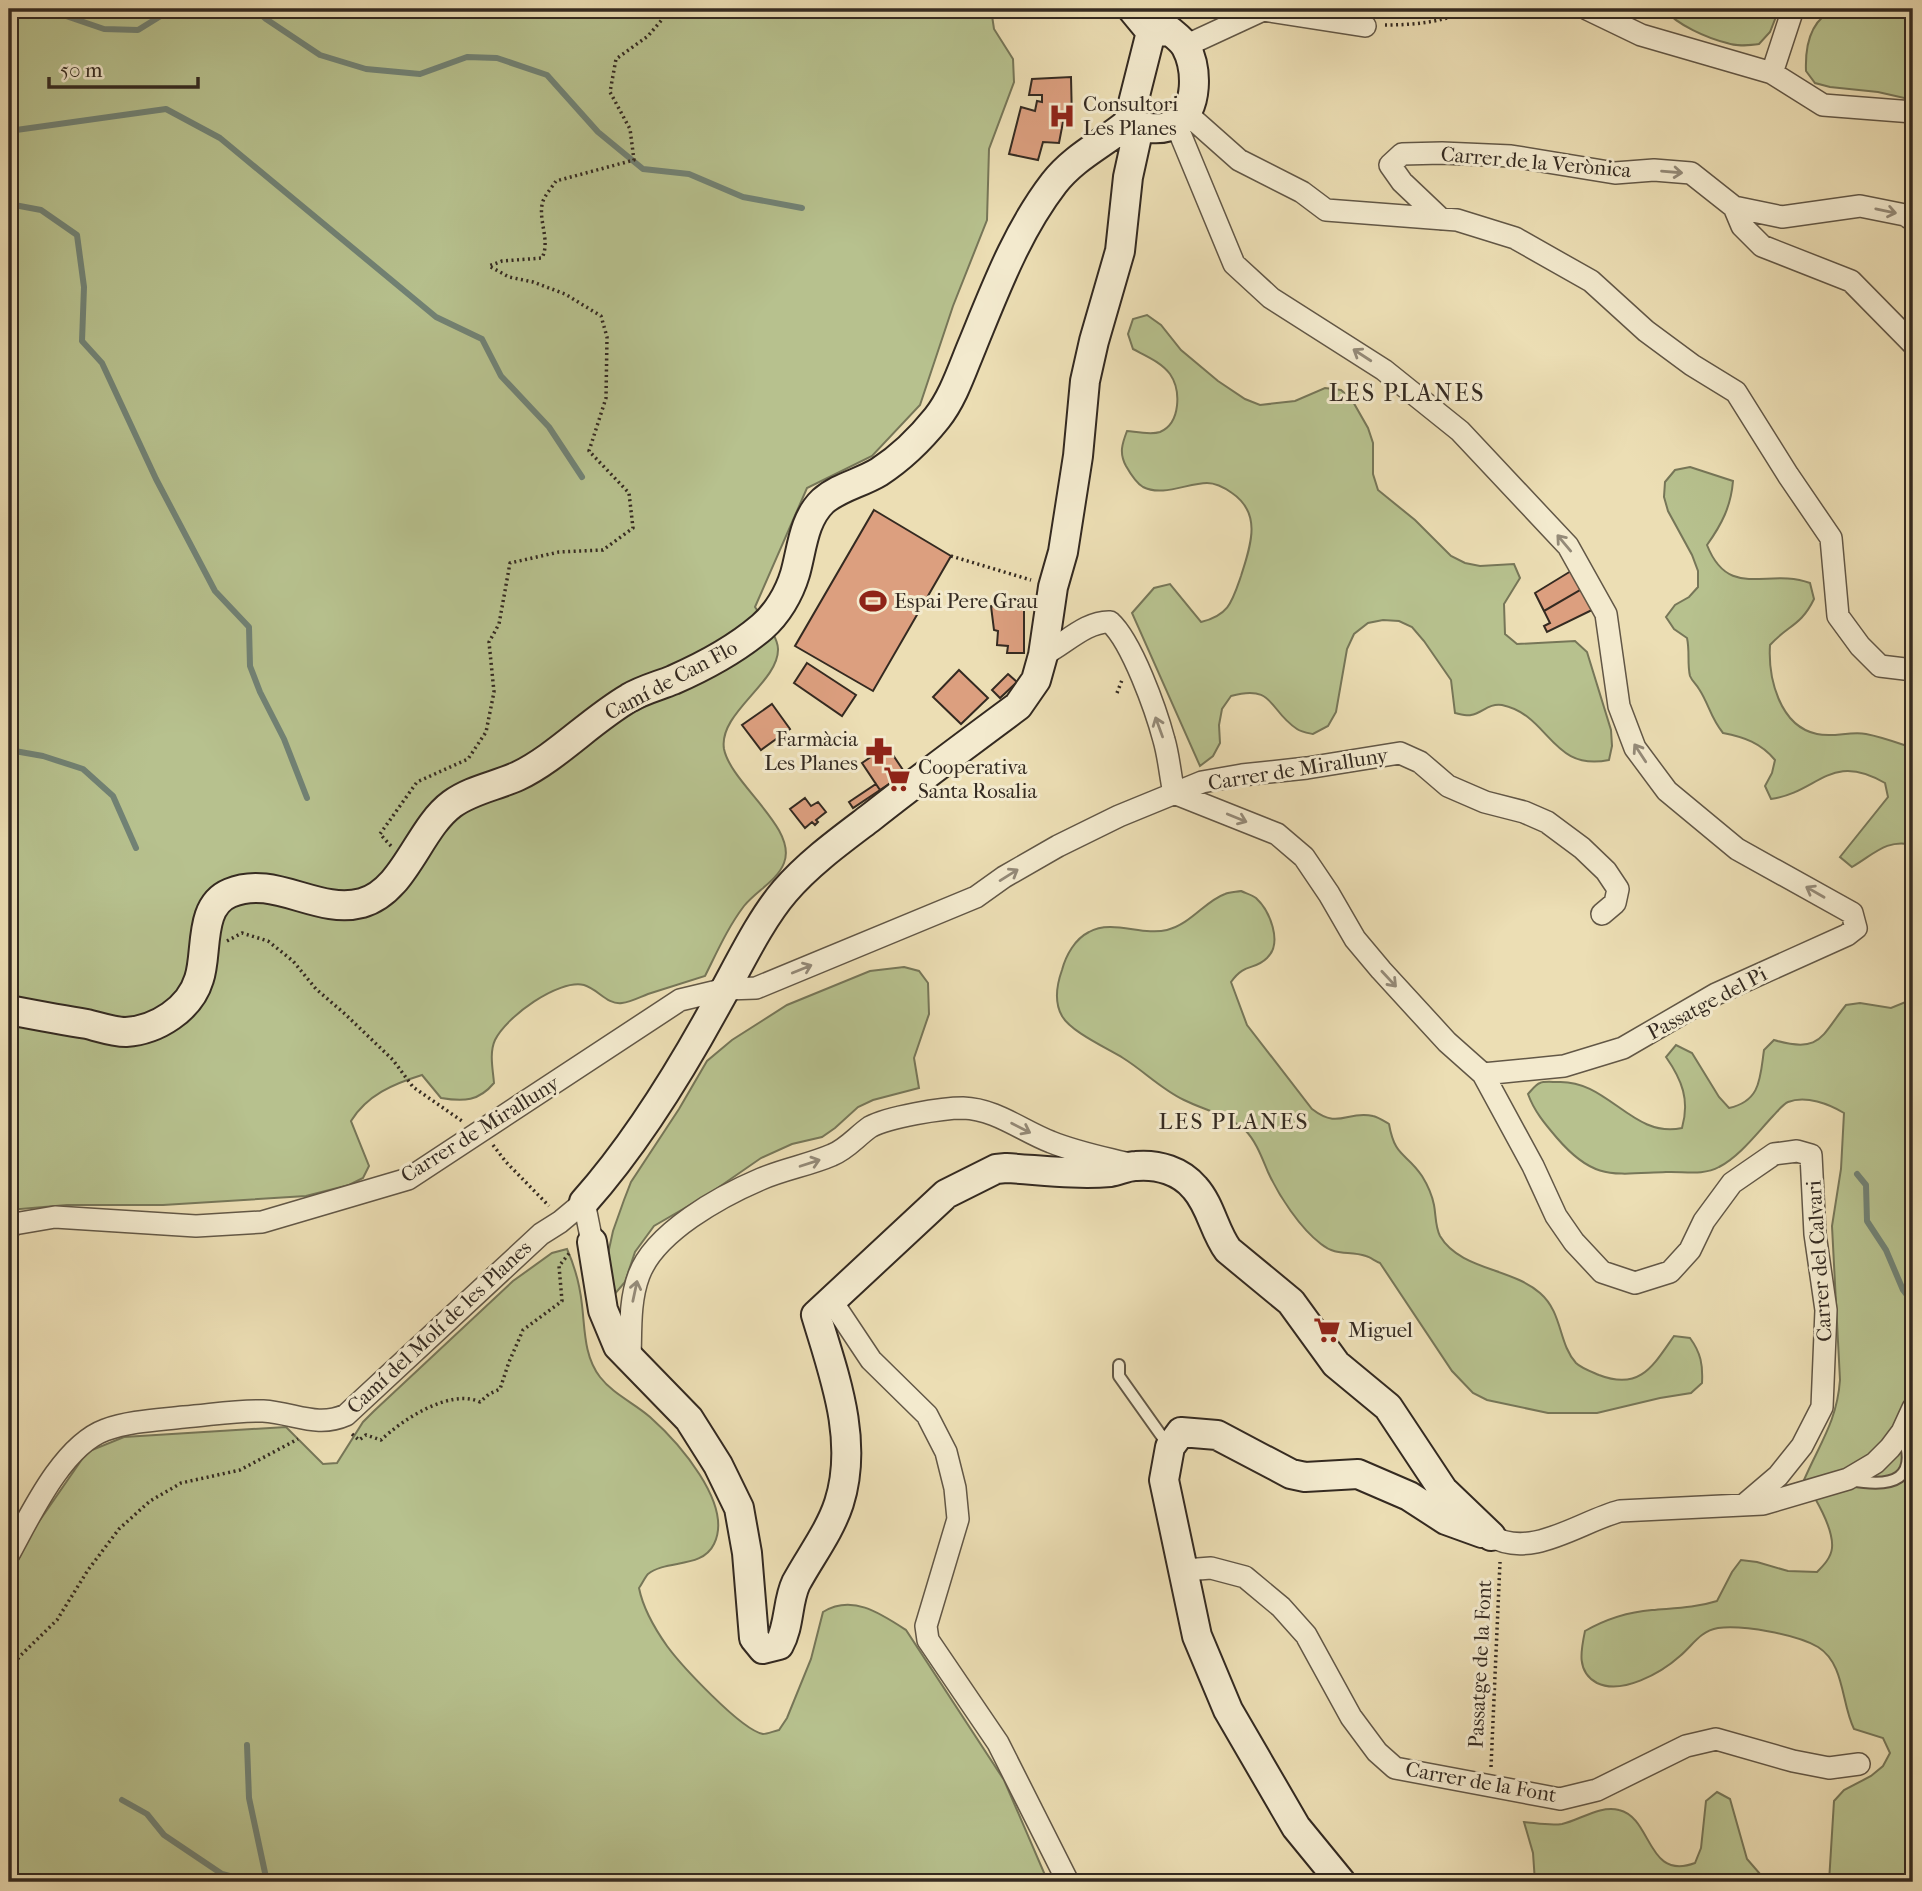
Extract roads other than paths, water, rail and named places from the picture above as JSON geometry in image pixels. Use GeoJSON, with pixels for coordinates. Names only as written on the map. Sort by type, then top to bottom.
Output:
{"type":"FeatureCollection","features":[{"type":"Feature","properties":{"kind":"street"},"geometry":{"type":"LineString","coordinates":[[1132,9],[1196,41],[1263,10],[1365,26]]}},
{"type":"Feature","properties":{"kind":"street"},"geometry":{"type":"LineString","coordinates":[[1587,9],[1641,35],[1772,74],[1823,105],[1913,112]]}},
{"type":"Feature","properties":{"kind":"street"},"geometry":{"type":"LineString","coordinates":[[1772,74],[1793,9]]}},
{"type":"Feature","properties":{"kind":"street"},"geometry":{"type":"LineString","coordinates":[[1134,125],[1165,128],[1181,118],[1194,87],[1171,30]]}},
{"type":"Feature","properties":{"kind":"street","name":"Camí del Molí de les Planes"},"geometry":{"type":"LineString","coordinates":[[9,1554],[43,1492],[59,1469],[86,1442],[103,1431],[153,1420],[233,1412],[261,1411],[320,1422],[346,1415],[541,1234],[560,1223],[584,1202],[618,1161],[732,989],[785,891],[852,832],[1018,706],[1036,680],[1043,655],[1076,469],[1085,381],[1120,251],[1134,125],[1171,30]]}},
{"type":"Feature","properties":{"kind":"street"},"geometry":{"type":"LineString","coordinates":[[1181,118],[1239,160],[1302,192],[1326,210],[1457,220],[1515,238],[1591,281],[1646,331],[1692,365],[1736,392],[1831,538],[1838,615],[1860,646],[1881,666],[1913,670]]}},
{"type":"Feature","properties":{"kind":"street","name":"Passatge del Pi"},"geometry":{"type":"LineString","coordinates":[[1181,118],[1234,264],[1270,298],[1384,370],[1460,431],[1568,546],[1606,614],[1619,705],[1635,748],[1667,791],[1737,849],[1852,913],[1856,928],[1847,935],[1716,994],[1623,1048],[1564,1066],[1483,1074]]}},
{"type":"Feature","properties":{"kind":"street","name":"Camí de Can Flo"},"geometry":{"type":"LineString","coordinates":[[9,1010],[126,1032],[173,1016],[189,998],[200,979],[204,940],[212,910],[226,894],[251,887],[326,904],[364,902],[382,893],[407,863],[432,824],[451,805],[519,775],[632,696],[699,668],[735,648],[775,615],[794,577],[813,512],[833,494],[879,472],[917,442],[942,413],[993,294],[1031,215],[1056,180],[1080,157],[1134,125]]}},
{"type":"Feature","properties":{"kind":"street","name":"Carrer de la Verònica"},"geometry":{"type":"LineString","coordinates":[[1440,219],[1402,182],[1390,166],[1402,154],[1511,156],[1615,173],[1654,170],[1691,173],[1734,207],[1782,217],[1860,206],[1905,215],[1913,220]]}},
{"type":"Feature","properties":{"kind":"street"},"geometry":{"type":"LineString","coordinates":[[1734,207],[1742,226],[1762,246],[1851,281],[1913,344]]}},
{"type":"Feature","properties":{"kind":"street"},"geometry":{"type":"LineString","coordinates":[[1043,655],[1089,626],[1110,622],[1118,628],[1135,662],[1164,740],[1174,793],[1277,834],[1304,857],[1355,939],[1447,1042],[1483,1074]]}},
{"type":"Feature","properties":{"kind":"street","name":"Carrer de Miralluny"},"geometry":{"type":"LineString","coordinates":[[9,1229],[14,1224],[55,1217],[196,1226],[262,1222],[408,1179],[680,1000],[732,989],[756,988],[976,897],[1004,877],[1058,846],[1119,816],[1202,782],[1400,753],[1420,762],[1448,786],[1485,802],[1524,812],[1547,822],[1582,848],[1606,871],[1618,888],[1615,903],[1602,914]]}},
{"type":"Feature","properties":{"kind":"street","name":"Carrer del Calvari"},"geometry":{"type":"LineString","coordinates":[[1483,1074],[1533,1166],[1556,1216],[1574,1242],[1602,1272],[1635,1283],[1670,1272],[1690,1250],[1704,1221],[1732,1183],[1747,1171],[1774,1154],[1797,1151],[1811,1154],[1815,1234],[1826,1310],[1822,1407],[1802,1446],[1778,1476],[1744,1505]]}},
{"type":"Feature","properties":{"kind":"street"},"geometry":{"type":"LineString","coordinates":[[630,1359],[632,1303],[644,1263],[665,1239],[700,1212],[764,1178],[835,1154],[877,1123],[945,1110],[977,1110],[994,1114],[1065,1148],[1135,1166],[1167,1169],[1182,1176],[1195,1187],[1228,1251],[1291,1302],[1336,1364],[1388,1407],[1443,1490],[1496,1539]]}},
{"type":"Feature","properties":{"kind":"street"},"geometry":{"type":"LineString","coordinates":[[584,1202],[603,1310],[618,1346],[688,1419],[719,1465],[739,1508],[747,1553],[754,1638],[763,1649],[779,1644],[786,1632],[795,1586],[839,1503],[848,1452],[838,1385],[816,1315],[946,1194],[996,1169],[1111,1172],[1135,1166]]}},
{"type":"Feature","properties":{"kind":"street"},"geometry":{"type":"LineString","coordinates":[[831,1300],[872,1360],[927,1415],[947,1452],[958,1519],[926,1626],[928,1640],[998,1743],[1068,1882]]}},
{"type":"Feature","properties":{"kind":"street"},"geometry":{"type":"LineString","coordinates":[[1341,1882],[1296,1827],[1228,1710],[1197,1636],[1164,1480],[1170,1447],[1181,1433],[1217,1435],[1292,1474],[1306,1477],[1358,1474],[1409,1496],[1446,1520],[1496,1539],[1548,1540],[1566,1534],[1597,1517],[1620,1511],[1763,1504],[1848,1479],[1875,1463],[1902,1432],[1913,1408]]}},
{"type":"Feature","properties":{"kind":"street","name":"Carrer de la Font"},"geometry":{"type":"LineString","coordinates":[[1185,1570],[1211,1568],[1245,1577],[1281,1607],[1306,1635],[1351,1717],[1377,1752],[1395,1768],[1560,1799],[1597,1790],[1686,1746],[1716,1739],[1793,1761],[1829,1768],[1859,1764]]}},
{"type":"Feature","properties":{"kind":"lane"},"geometry":{"type":"LineString","coordinates":[[1119,1365],[1119,1376],[1170,1447]]}},
{"type":"Feature","properties":{"kind":"waterway"},"geometry":{"type":"LineString","coordinates":[[34,9],[63,15],[104,29],[138,30],[172,9]]}},
{"type":"Feature","properties":{"kind":"waterway"},"geometry":{"type":"LineString","coordinates":[[255,9],[320,55],[366,69],[420,74],[467,57],[497,58],[547,75],[598,132],[643,169],[689,174],[743,197],[802,208]]}},
{"type":"Feature","properties":{"kind":"waterway"},"geometry":{"type":"LineString","coordinates":[[9,131],[166,109],[220,138],[436,317],[482,339],[501,376],[549,427],[582,477]]}},
{"type":"Feature","properties":{"kind":"waterway"},"geometry":{"type":"LineString","coordinates":[[9,204],[41,210],[77,235],[84,287],[82,341],[102,363],[156,479],[215,591],[249,627],[250,666],[284,739],[307,798]]}},
{"type":"Feature","properties":{"kind":"waterway"},"geometry":{"type":"LineString","coordinates":[[9,750],[43,756],[83,769],[113,796],[136,848]]}},
{"type":"Feature","properties":{"kind":"waterway"},"geometry":{"type":"LineString","coordinates":[[1857,1174],[1866,1185],[1867,1221],[1886,1250],[1903,1290],[1913,1303]]}},
{"type":"Feature","properties":{"kind":"waterway"},"geometry":{"type":"LineString","coordinates":[[247,1745],[249,1798],[267,1882]]}},
{"type":"Feature","properties":{"kind":"waterway"},"geometry":{"type":"LineString","coordinates":[[122,1800],[147,1814],[164,1835],[222,1874],[252,1882]]}},
{"type":"Feature","properties":{"kind":"place","name":"Consultori Les Planes"},"geometry":{"type":"Point","coordinates":[1062,116]}},
{"type":"Feature","properties":{"kind":"place","name":"Espai Pere Grau"},"geometry":{"type":"Point","coordinates":[873,601]}},
{"type":"Feature","properties":{"kind":"place","name":"Farmàcia Les Planes"},"geometry":{"type":"Point","coordinates":[879,751]}},
{"type":"Feature","properties":{"kind":"place","name":"Cooperativa Santa Rosalia"},"geometry":{"type":"Point","coordinates":[897,779]}},
{"type":"Feature","properties":{"kind":"place","name":"Miguel"},"geometry":{"type":"Point","coordinates":[1327,1330]}},
{"type":"Feature","properties":{"kind":"district","name":"LES PLANES"},"geometry":{"type":"Point","coordinates":[1407,393]}},
{"type":"Feature","properties":{"kind":"district","name":"LES PLANES"},"geometry":{"type":"Point","coordinates":[1234,1121]}}]}
